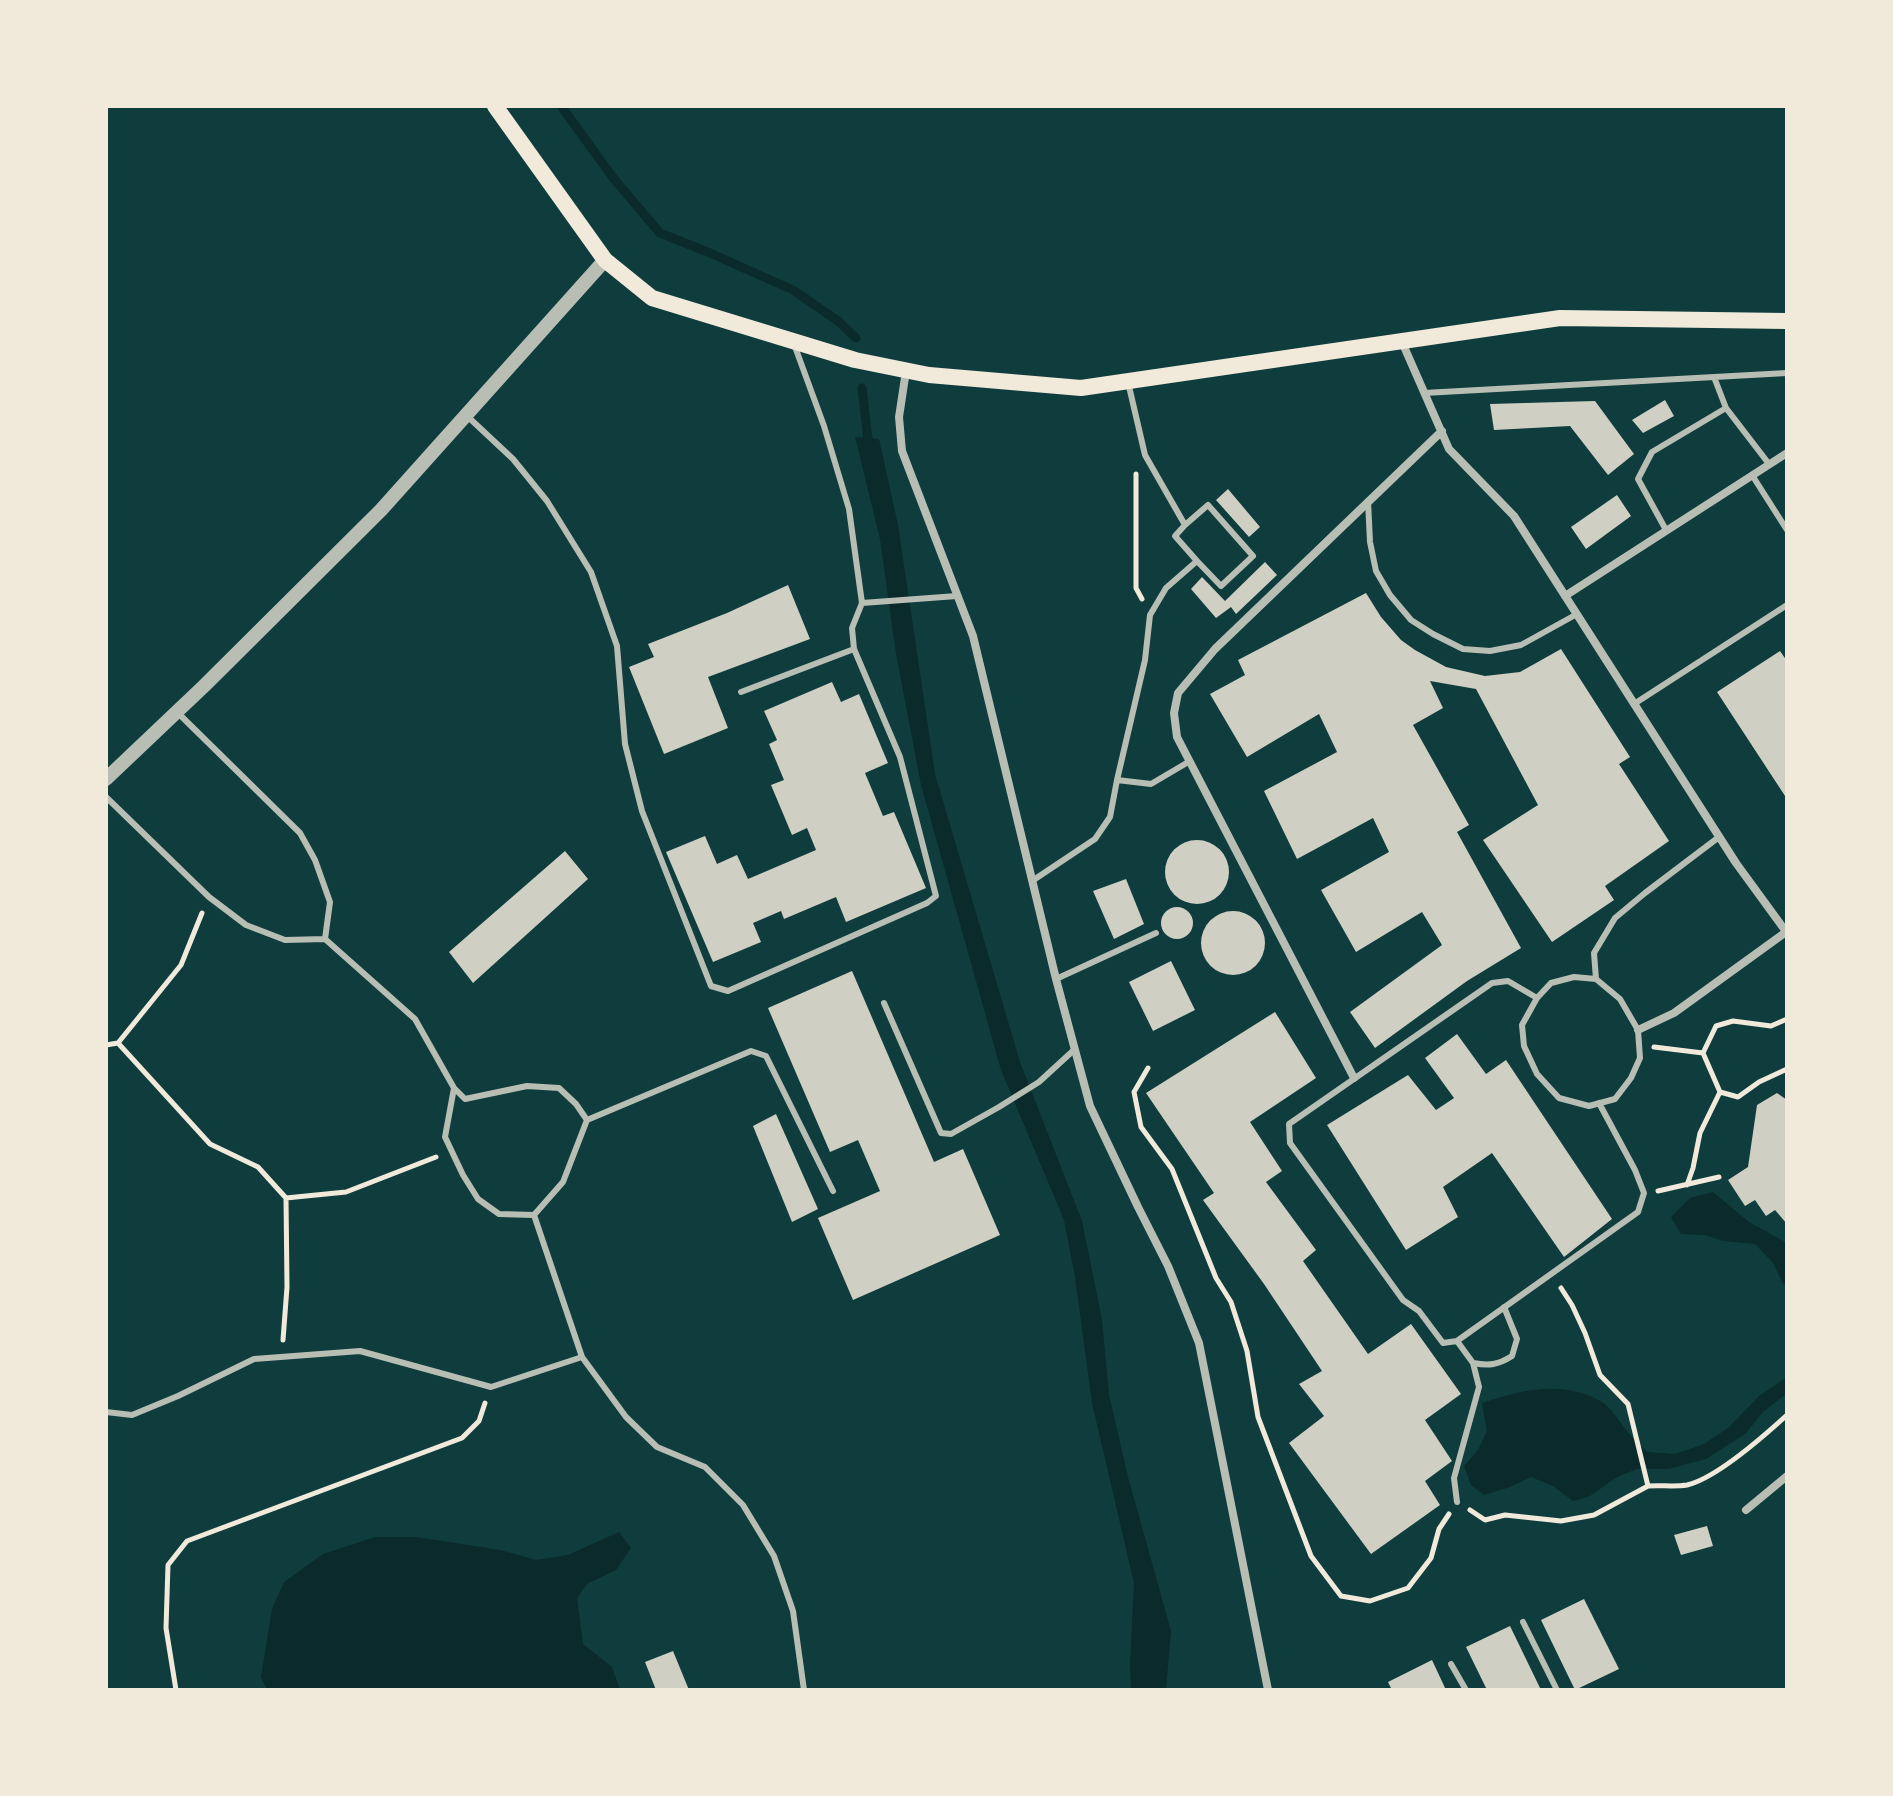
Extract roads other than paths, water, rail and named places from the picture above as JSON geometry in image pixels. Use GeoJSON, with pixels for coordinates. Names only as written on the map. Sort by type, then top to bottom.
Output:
{"type":"FeatureCollection","features":[{"type":"Feature","properties":{"kind":"main road"},"geometry":{"type":"LineString","coordinates":[[495,106],[605,260],[652,298],[855,360],[929,375],[1081,388],[1560,318],[1787,321]]}},
{"type":"Feature","properties":{"kind":"street"},"geometry":{"type":"LineString","coordinates":[[106,779],[381,510],[605,260]]}},
{"type":"Feature","properties":{"kind":"street"},"geometry":{"type":"LineString","coordinates":[[1401,341],[1449,449],[1514,516],[1719,837],[1787,932],[1674,1013],[1638,1030]]}},
{"type":"Feature","properties":{"kind":"street"},"geometry":{"type":"LineString","coordinates":[[906,370],[899,417],[902,451],[973,636],[1090,1106],[1168,1266],[1199,1343],[1268,1690]]}},
{"type":"Feature","properties":{"kind":"street"},"geometry":{"type":"LineString","coordinates":[[1354,1078],[1177,737],[1174,713],[1178,693],[1215,649],[1442,431]]}},
{"type":"Feature","properties":{"kind":"street"},"geometry":{"type":"LineString","coordinates":[[1565,596],[1787,453]]}},
{"type":"Feature","properties":{"kind":"street"},"geometry":{"type":"LineString","coordinates":[[1746,1510],[1787,1476]]}},
{"type":"Feature","properties":{"kind":"lane"},"geometry":{"type":"LineString","coordinates":[[466,415],[513,459],[547,501],[591,572],[617,646],[625,744],[642,811],[711,986],[728,991],[927,903],[936,896],[900,757],[854,649],[852,628],[862,603],[849,509],[824,426],[793,341]]}},
{"type":"Feature","properties":{"kind":"lane"},"geometry":{"type":"LineString","coordinates":[[1424,393],[1787,373]]}},
{"type":"Feature","properties":{"kind":"lane"},"geometry":{"type":"LineString","coordinates":[[1714,377],[1726,408],[1769,464]]}},
{"type":"Feature","properties":{"kind":"lane"},"geometry":{"type":"LineString","coordinates":[[1128,381],[1145,455],[1185,525]]}},
{"type":"Feature","properties":{"kind":"lane"},"geometry":{"type":"LineString","coordinates":[[1666,530],[1638,479],[1652,452],[1726,408]]}},
{"type":"Feature","properties":{"kind":"lane"},"geometry":{"type":"LineString","coordinates":[[1752,475],[1787,530]]}},
{"type":"Feature","properties":{"kind":"lane"},"geometry":{"type":"LineString","coordinates":[[1368,501],[1370,542],[1376,571],[1390,595],[1411,620],[1433,634],[1463,649],[1490,651],[1521,645],[1577,614]]}},
{"type":"Feature","properties":{"kind":"lane"},"geometry":{"type":"LineString","coordinates":[[1208,505],[1253,556],[1221,586],[1197,561],[1175,536],[1208,505]]}},
{"type":"Feature","properties":{"kind":"lane"},"geometry":{"type":"LineString","coordinates":[[1032,881],[1095,839],[1110,817],[1145,660],[1150,615],[1166,588],[1197,561]]}},
{"type":"Feature","properties":{"kind":"lane"},"geometry":{"type":"LineString","coordinates":[[862,603],[957,596]]}},
{"type":"Feature","properties":{"kind":"lane"},"geometry":{"type":"LineString","coordinates":[[1634,704],[1787,605]]}},
{"type":"Feature","properties":{"kind":"lane"},"geometry":{"type":"LineString","coordinates":[[741,692],[854,649]]}},
{"type":"Feature","properties":{"kind":"lane"},"geometry":{"type":"LineString","coordinates":[[177,712],[300,833],[315,860],[330,902],[325,939]]}},
{"type":"Feature","properties":{"kind":"lane"},"geometry":{"type":"LineString","coordinates":[[1117,780],[1151,784],[1190,761]]}},
{"type":"Feature","properties":{"kind":"lane"},"geometry":{"type":"LineString","coordinates":[[106,797],[209,897],[246,925],[285,940],[325,939],[415,1019],[454,1088],[465,1099],[527,1086],[559,1088],[587,1120]]}},
{"type":"Feature","properties":{"kind":"lane"},"geometry":{"type":"LineString","coordinates":[[1596,979],[1594,953],[1615,918],[1719,837]]}},
{"type":"Feature","properties":{"kind":"lane"},"geometry":{"type":"LineString","coordinates":[[1056,979],[1156,933]]}},
{"type":"Feature","properties":{"kind":"lane"},"geometry":{"type":"LineString","coordinates":[[1574,977],[1596,979],[1620,999],[1638,1030],[1640,1058],[1631,1078],[1615,1099],[1589,1106],[1559,1098],[1537,1074],[1524,1046],[1522,1025],[1537,998],[1551,983],[1574,977]]}},
{"type":"Feature","properties":{"kind":"lane"},"geometry":{"type":"LineString","coordinates":[[1537,998],[1508,981],[1492,983],[1289,1124],[1290,1143],[1403,1300],[1419,1311],[1443,1343],[1457,1341],[1638,1212],[1644,1193],[1599,1103]]}},
{"type":"Feature","properties":{"kind":"lane"},"geometry":{"type":"LineString","coordinates":[[884,1003],[941,1133],[951,1134],[1039,1082],[1075,1049]]}},
{"type":"Feature","properties":{"kind":"lane"},"geometry":{"type":"LineString","coordinates":[[534,1215],[563,1182],[587,1120],[751,1051],[766,1056],[833,1191]]}},
{"type":"Feature","properties":{"kind":"lane"},"geometry":{"type":"LineString","coordinates":[[454,1088],[445,1137],[478,1199],[499,1214],[534,1215]]}},
{"type":"Feature","properties":{"kind":"lane"},"geometry":{"type":"LineString","coordinates":[[534,1215],[582,1357],[626,1417],[657,1447],[705,1467],[743,1505],[774,1556],[793,1611],[804,1690]]}},
{"type":"Feature","properties":{"kind":"lane"},"geometry":{"type":"LineString","coordinates":[[1473,1363],[1486,1366],[1500,1364],[1512,1356],[1517,1339],[1504,1307]]}},
{"type":"Feature","properties":{"kind":"lane"},"geometry":{"type":"LineString","coordinates":[[1457,1341],[1473,1363],[1479,1387],[1454,1478],[1457,1502]]}},
{"type":"Feature","properties":{"kind":"lane"},"geometry":{"type":"LineString","coordinates":[[106,1412],[132,1415],[254,1359],[360,1351],[491,1387],[582,1357]]}},
{"type":"Feature","properties":{"kind":"lane"},"geometry":{"type":"LineString","coordinates":[[1523,1622],[1557,1690]]}},
{"type":"Feature","properties":{"kind":"lane"},"geometry":{"type":"LineString","coordinates":[[1451,1664],[1466,1690]]}},
{"type":"Feature","properties":{"kind":"water"},"geometry":{"type":"Polygon","coordinates":[[[855,437],[879,439],[898,525],[935,774],[1020,1062],[1082,1221],[1102,1320],[1109,1395],[1128,1477],[1171,1631],[1166,1690],[1131,1690],[1134,1583],[1092,1403],[1064,1220],[1001,1070],[921,785],[896,654],[880,539],[855,437]]]}},
{"type":"Feature","properties":{"kind":"water"},"geometry":{"type":"Polygon","coordinates":[[[1713,1192],[1749,1222],[1787,1243],[1787,1286],[1773,1263],[1755,1244],[1681,1234],[1671,1217],[1690,1198],[1713,1192]]]}},
{"type":"Feature","properties":{"kind":"water"},"geometry":{"type":"Polygon","coordinates":[[[1787,1377],[1787,1393],[1763,1412],[1745,1434],[1706,1459],[1668,1469],[1637,1469],[1617,1477],[1590,1496],[1573,1501],[1553,1486],[1531,1477],[1484,1495],[1471,1485],[1464,1466],[1478,1450],[1487,1431],[1482,1403],[1512,1394],[1558,1389],[1588,1395],[1609,1408],[1647,1452],[1675,1454],[1704,1444],[1728,1428],[1759,1396],[1787,1377]]]}},
{"type":"Feature","properties":{"kind":"water"},"geometry":{"type":"Polygon","coordinates":[[[619,1532],[631,1548],[616,1570],[587,1584],[577,1598],[583,1644],[612,1667],[620,1690],[267,1690],[261,1677],[272,1609],[284,1582],[323,1554],[375,1537],[416,1537],[500,1550],[537,1560],[568,1555],[619,1532]]]}},
{"type":"Feature","properties":{"kind":"waterway"},"geometry":{"type":"LineString","coordinates":[[561,106],[614,179],[660,233],[793,290],[838,321],[856,338]]}},
{"type":"Feature","properties":{"kind":"waterway"},"geometry":{"type":"LineString","coordinates":[[862,388],[869,448]]}}]}
